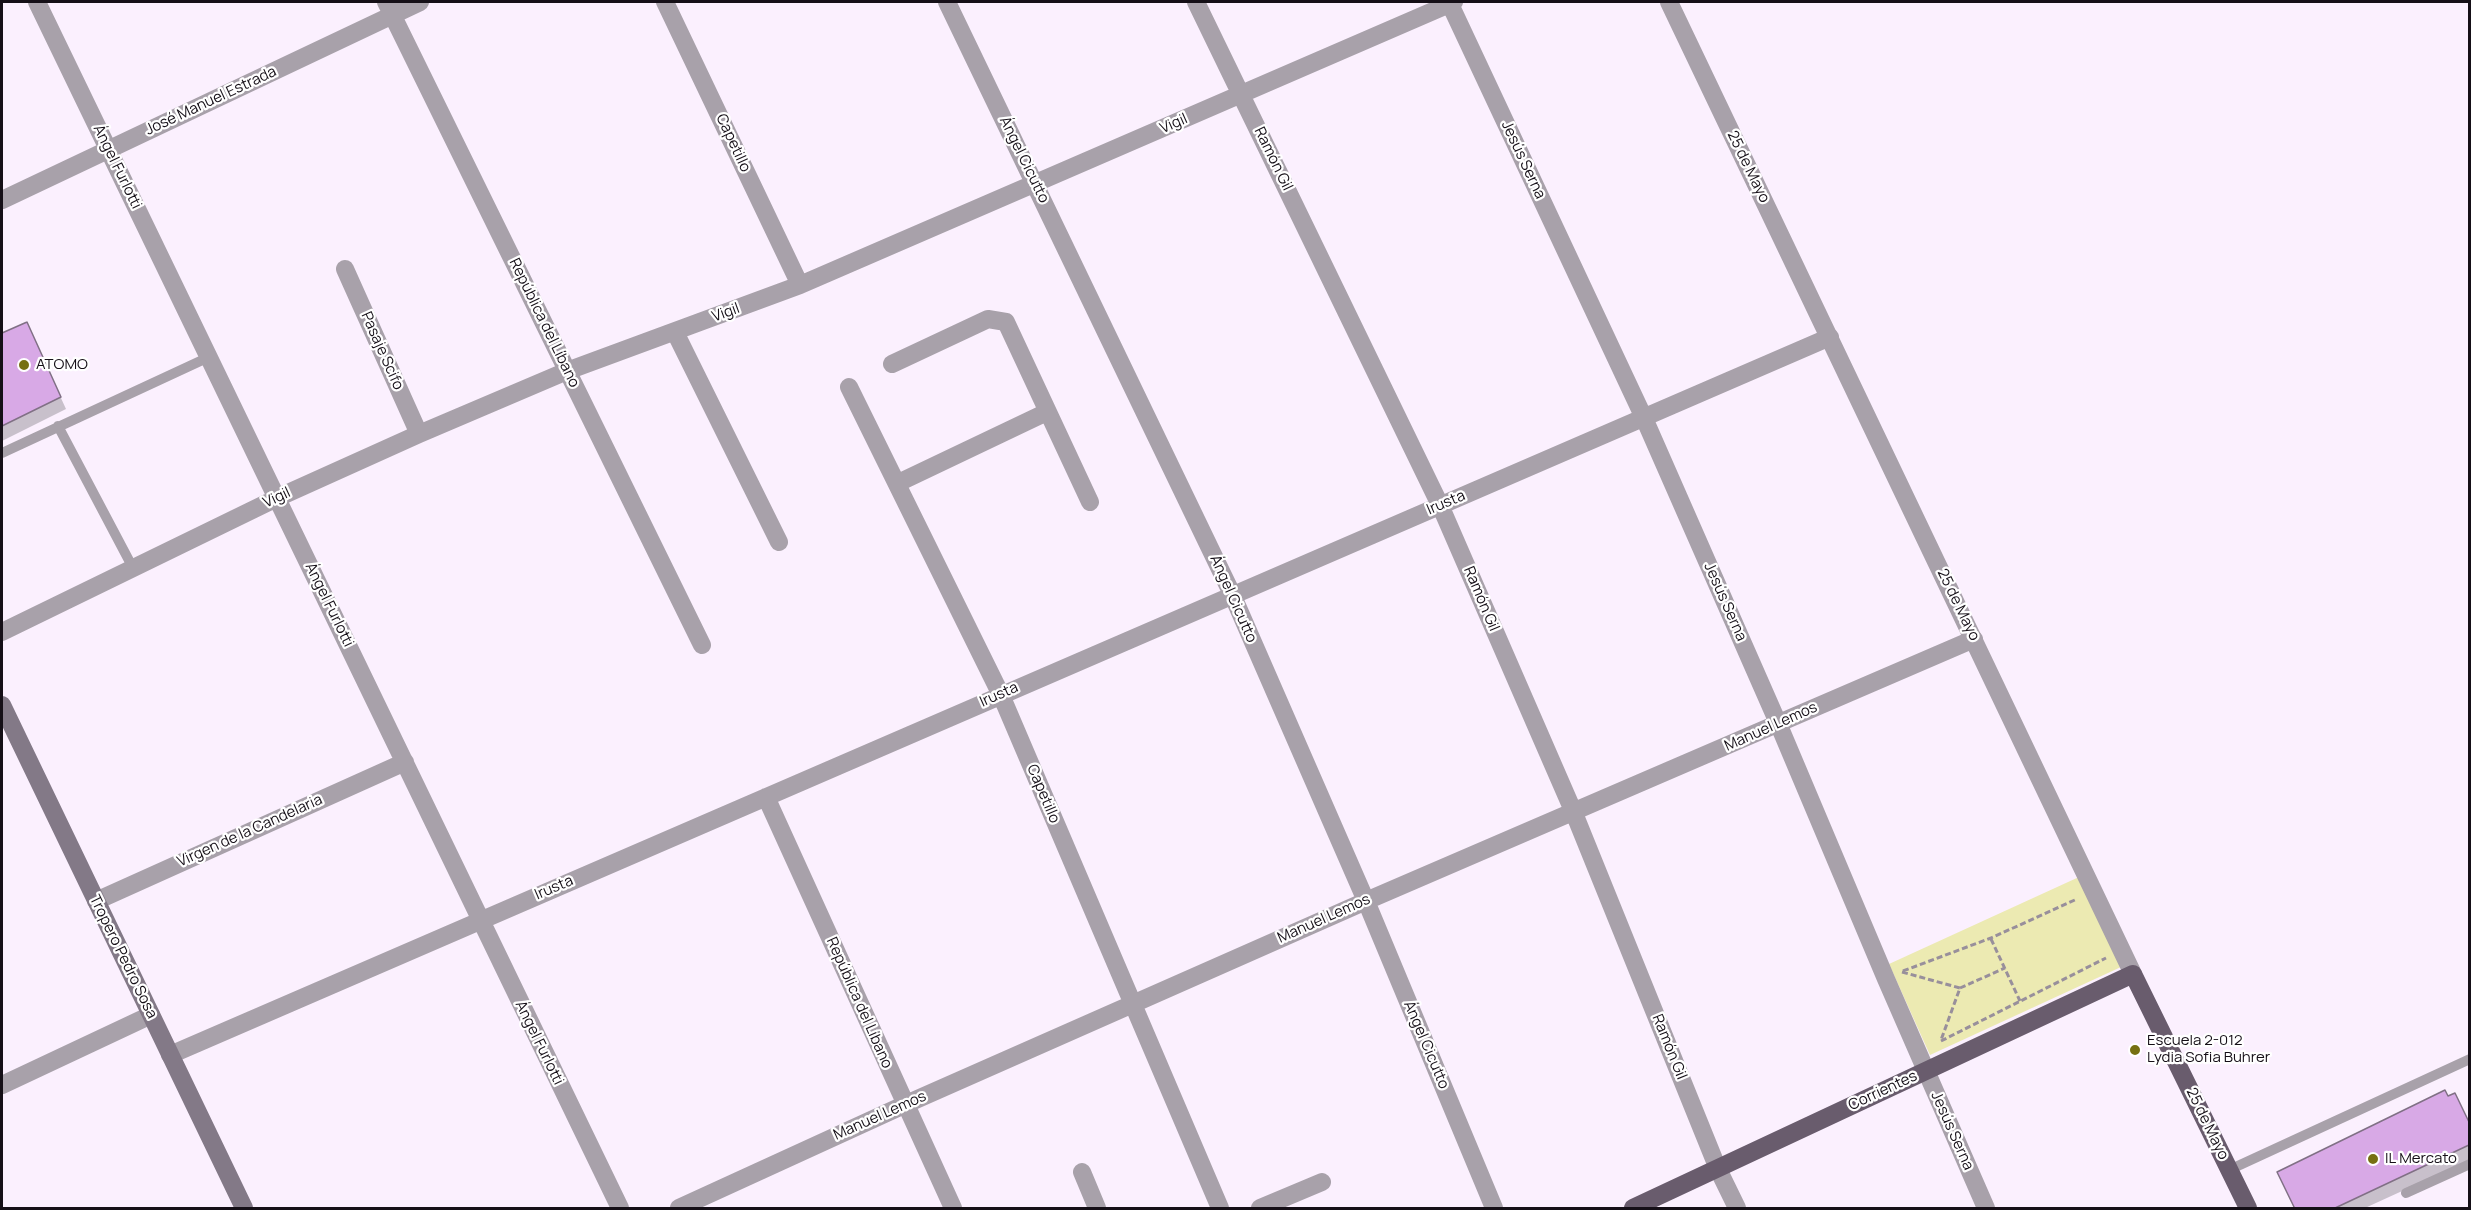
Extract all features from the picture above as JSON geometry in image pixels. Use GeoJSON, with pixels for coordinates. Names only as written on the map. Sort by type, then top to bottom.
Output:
{"type":"FeatureCollection","features":[{"type":"Feature","properties":{"kind":"main road","name":"Tropero Pedro Sosa"},"geometry":{"type":"LineString","coordinates":[[2,705],[244,1209]]}},
{"type":"Feature","properties":{"kind":"main road","name":"Corrientes"},"geometry":{"type":"LineString","coordinates":[[1633,1209],[2133,974]]}},
{"type":"Feature","properties":{"kind":"main road","name":"25 de Mayo"},"geometry":{"type":"LineString","coordinates":[[2133,974],[2248,1209]]}},
{"type":"Feature","properties":{"kind":"street","name":"Ángel Furlotti"},"geometry":{"type":"LineString","coordinates":[[37,2],[620,1209]]}},
{"type":"Feature","properties":{"kind":"street","name":"José Manuel Estrada"},"geometry":{"type":"LineString","coordinates":[[2,200],[389,8],[420,2]]}},
{"type":"Feature","properties":{"kind":"street","name":"Capetillo"},"geometry":{"type":"LineString","coordinates":[[665,2],[800,285]]}},
{"type":"Feature","properties":{"kind":"street","name":"Ángel Cicutto"},"geometry":{"type":"LineString","coordinates":[[947,2],[1232,594],[1366,901],[1494,1209]]}},
{"type":"Feature","properties":{"kind":"street","name":"Ramón Gil"},"geometry":{"type":"LineString","coordinates":[[1196,2],[1440,505],[1574,813],[1718,1168],[1737,1209]]}},
{"type":"Feature","properties":{"kind":"street","name":"Vigil"},"geometry":{"type":"LineString","coordinates":[[2,632],[277,498],[418,434],[567,371],[800,285],[1451,2]]}},
{"type":"Feature","properties":{"kind":"street","name":"Jesús Serna"},"geometry":{"type":"LineString","coordinates":[[1451,2],[1644,418],[1778,723],[1986,1209]]}},
{"type":"Feature","properties":{"kind":"street","name":"25 de Mayo"},"geometry":{"type":"LineString","coordinates":[[1669,2],[2133,974]]}},
{"type":"Feature","properties":{"kind":"street","name":"República del Líbano"},"geometry":{"type":"LineString","coordinates":[[389,8],[702,645]]}},
{"type":"Feature","properties":{"kind":"street","name":"Pasaje Scifo"},"geometry":{"type":"LineString","coordinates":[[345,269],[418,434]]}},
{"type":"Feature","properties":{"kind":"street"},"geometry":{"type":"LineString","coordinates":[[892,364],[988,319],[1006,322],[1090,502]]}},
{"type":"Feature","properties":{"kind":"street"},"geometry":{"type":"LineString","coordinates":[[675,332],[779,542]]}},
{"type":"Feature","properties":{"kind":"street","name":"Irusta"},"geometry":{"type":"LineString","coordinates":[[170,1055],[1830,337]]}},
{"type":"Feature","properties":{"kind":"street","name":"Capetillo"},"geometry":{"type":"LineString","coordinates":[[849,387],[1001,694],[1220,1209]]}},
{"type":"Feature","properties":{"kind":"street"},"geometry":{"type":"LineString","coordinates":[[898,483],[1047,412]]}},
{"type":"Feature","properties":{"kind":"street","name":"Manuel Lemos"},"geometry":{"type":"LineString","coordinates":[[679,1209],[904,1105],[1366,901],[1974,639]]}},
{"type":"Feature","properties":{"kind":"street","name":"Virgen de la Candelaria"},"geometry":{"type":"LineString","coordinates":[[96,901],[405,762]]}},
{"type":"Feature","properties":{"kind":"street","name":"República del Líbano"},"geometry":{"type":"LineString","coordinates":[[766,797],[953,1209]]}},
{"type":"Feature","properties":{"kind":"street"},"geometry":{"type":"LineString","coordinates":[[2,1085],[151,1015]]}},
{"type":"Feature","properties":{"kind":"street"},"geometry":{"type":"LineString","coordinates":[[1082,1172],[1097,1209]]}},
{"type":"Feature","properties":{"kind":"street"},"geometry":{"type":"LineString","coordinates":[[1260,1209],[1322,1182]]}},
{"type":"Feature","properties":{"kind":"lane"},"geometry":{"type":"LineString","coordinates":[[2,453],[209,357]]}},
{"type":"Feature","properties":{"kind":"lane"},"geometry":{"type":"LineString","coordinates":[[58,426],[132,568]]}},
{"type":"Feature","properties":{"kind":"lane"},"geometry":{"type":"LineString","coordinates":[[2229,1170],[2469,1059]]}},
{"type":"Feature","properties":{"kind":"lane"},"geometry":{"type":"LineString","coordinates":[[2406,1193],[2469,1164]]}},
{"type":"Feature","properties":{"kind":"path"},"geometry":{"type":"LineString","coordinates":[[2005,968],[1960,988],[1902,972],[1991,938],[2078,898]]}},
{"type":"Feature","properties":{"kind":"path"},"geometry":{"type":"LineString","coordinates":[[1991,938],[2030,1021]]}},
{"type":"Feature","properties":{"kind":"path"},"geometry":{"type":"LineString","coordinates":[[1960,988],[1941,1041],[2106,958]]}},
{"type":"Feature","properties":{"kind":"shaded area"},"geometry":{"type":"Polygon","coordinates":[[[2079,877],[2121,967],[1930,1055],[1889,964],[2079,877]]]}},
{"type":"Feature","properties":{"kind":"building","name":"ATOMO"},"geometry":{"type":"Polygon","coordinates":[[[27,322],[61,397],[2,426],[2,333],[27,322]]]}},
{"type":"Feature","properties":{"kind":"building","name":"IL Mercato"},"geometry":{"type":"Polygon","coordinates":[[[2445,1090],[2448,1096],[2455,1093],[2469,1122],[2469,1145],[2333,1209],[2295,1209],[2277,1172],[2445,1090]]]}},
{"type":"Feature","properties":{"kind":"place","name":"ATOMO"},"geometry":{"type":"Point","coordinates":[24,365]}},
{"type":"Feature","properties":{"kind":"place","name":"Escuela 2-012 Lydia Sofia Buhrer"},"geometry":{"type":"Point","coordinates":[2135,1050]}},
{"type":"Feature","properties":{"kind":"place","name":"IL Mercato"},"geometry":{"type":"Point","coordinates":[2373,1159]}}]}
